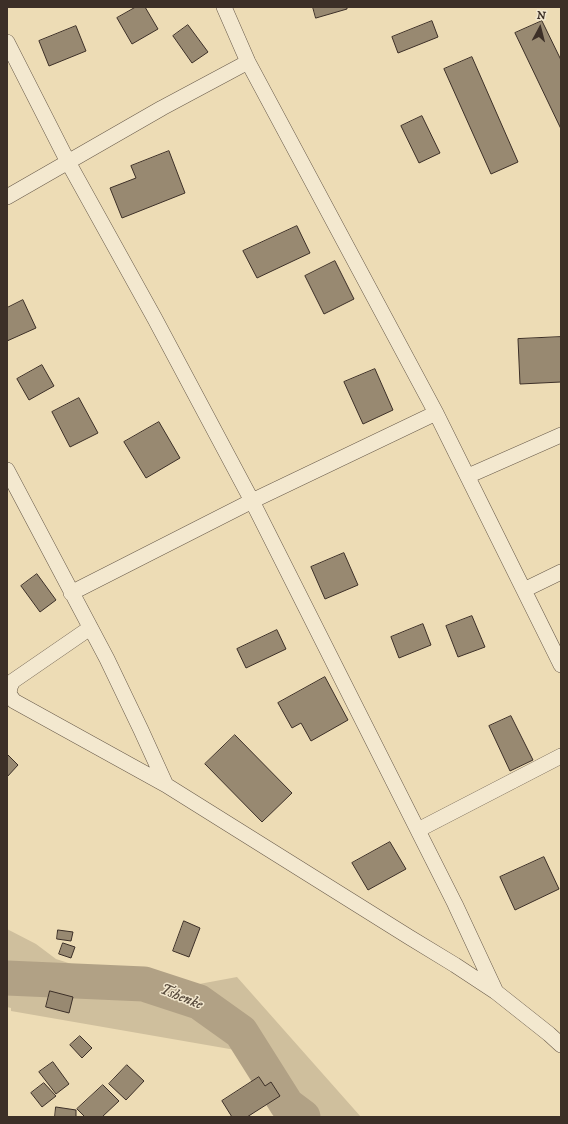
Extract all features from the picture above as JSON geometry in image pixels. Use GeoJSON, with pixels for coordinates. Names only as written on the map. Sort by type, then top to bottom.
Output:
{"type":"FeatureCollection","features":[{"type":"Feature","properties":{"kind":"street"},"geometry":{"type":"LineString","coordinates":[[224,7],[248,62],[436,413],[561,665]]}},
{"type":"Feature","properties":{"kind":"street"},"geometry":{"type":"LineString","coordinates":[[7,42],[68,162],[155,319],[252,502],[455,904],[496,992]]}},
{"type":"Feature","properties":{"kind":"street"},"geometry":{"type":"LineString","coordinates":[[7,198],[162,108],[248,62]]}},
{"type":"Feature","properties":{"kind":"street"},"geometry":{"type":"LineString","coordinates":[[71,594],[252,502],[436,413]]}},
{"type":"Feature","properties":{"kind":"street"},"geometry":{"type":"LineString","coordinates":[[468,476],[561,435]]}},
{"type":"Feature","properties":{"kind":"street"},"geometry":{"type":"LineString","coordinates":[[7,470],[107,660],[166,785]]}},
{"type":"Feature","properties":{"kind":"street"},"geometry":{"type":"LineString","coordinates":[[524,590],[561,572]]}},
{"type":"Feature","properties":{"kind":"street"},"geometry":{"type":"LineString","coordinates":[[90,628],[13,681],[9,694],[14,701],[166,785],[455,965],[555,1031],[561,1045]]}},
{"type":"Feature","properties":{"kind":"street"},"geometry":{"type":"LineString","coordinates":[[418,830],[561,756]]}},
{"type":"Feature","properties":{"kind":"shaded area"},"geometry":{"type":"Polygon","coordinates":[[[7,929],[36,944],[56,959],[81,967],[183,987],[237,977],[361,1117],[310,1117],[301,1100],[247,1052],[11,1011],[11,1008],[7,1007],[7,929]]]}},
{"type":"Feature","properties":{"kind":"building"},"geometry":{"type":"Polygon","coordinates":[[[136,7],[145,7],[158,29],[132,44],[117,18],[136,7]]]}},
{"type":"Feature","properties":{"kind":"building"},"geometry":{"type":"Polygon","coordinates":[[[313,7],[347,7],[347,9],[316,18],[313,7]]]}},
{"type":"Feature","properties":{"kind":"building"},"geometry":{"type":"Polygon","coordinates":[[[432,21],[438,37],[398,53],[392,37],[432,21]]]}},
{"type":"Feature","properties":{"kind":"building"},"geometry":{"type":"Polygon","coordinates":[[[542,21],[561,60],[561,129],[515,33],[542,21]]]}},
{"type":"Feature","properties":{"kind":"building"},"geometry":{"type":"Polygon","coordinates":[[[188,25],[208,52],[192,63],[173,36],[188,25]]]}},
{"type":"Feature","properties":{"kind":"building"},"geometry":{"type":"Polygon","coordinates":[[[76,26],[86,51],[49,66],[39,41],[76,26]]]}},
{"type":"Feature","properties":{"kind":"building"},"geometry":{"type":"Polygon","coordinates":[[[472,57],[518,162],[491,174],[444,69],[472,57]]]}},
{"type":"Feature","properties":{"kind":"building"},"geometry":{"type":"Polygon","coordinates":[[[422,116],[440,153],[419,163],[401,126],[422,116]]]}},
{"type":"Feature","properties":{"kind":"building"},"geometry":{"type":"Polygon","coordinates":[[[169,151],[185,193],[122,218],[110,188],[136,178],[131,166],[169,151]]]}},
{"type":"Feature","properties":{"kind":"building"},"geometry":{"type":"Polygon","coordinates":[[[297,226],[310,253],[257,278],[243,251],[297,226]]]}},
{"type":"Feature","properties":{"kind":"building"},"geometry":{"type":"Polygon","coordinates":[[[335,261],[354,299],[324,314],[305,276],[335,261]]]}},
{"type":"Feature","properties":{"kind":"building"},"geometry":{"type":"Polygon","coordinates":[[[23,300],[36,328],[7,341],[7,308],[23,300]]]}},
{"type":"Feature","properties":{"kind":"building"},"geometry":{"type":"Polygon","coordinates":[[[561,337],[561,382],[520,384],[518,339],[561,337]]]}},
{"type":"Feature","properties":{"kind":"building"},"geometry":{"type":"Polygon","coordinates":[[[42,365],[54,386],[29,400],[17,379],[42,365]]]}},
{"type":"Feature","properties":{"kind":"building"},"geometry":{"type":"Polygon","coordinates":[[[375,369],[393,410],[363,424],[344,382],[375,369]]]}},
{"type":"Feature","properties":{"kind":"building"},"geometry":{"type":"Polygon","coordinates":[[[79,398],[98,433],[70,447],[52,412],[79,398]]]}},
{"type":"Feature","properties":{"kind":"building"},"geometry":{"type":"Polygon","coordinates":[[[159,422],[180,458],[146,478],[124,442],[159,422]]]}},
{"type":"Feature","properties":{"kind":"building"},"geometry":{"type":"Polygon","coordinates":[[[344,553],[358,585],[325,599],[311,567],[344,553]]]}},
{"type":"Feature","properties":{"kind":"building"},"geometry":{"type":"Polygon","coordinates":[[[37,574],[56,600],[40,612],[21,586],[37,574]]]}},
{"type":"Feature","properties":{"kind":"building"},"geometry":{"type":"Polygon","coordinates":[[[472,616],[485,647],[458,657],[446,626],[472,616]]]}},
{"type":"Feature","properties":{"kind":"building"},"geometry":{"type":"Polygon","coordinates":[[[423,624],[431,645],[399,658],[391,637],[423,624]]]}},
{"type":"Feature","properties":{"kind":"building"},"geometry":{"type":"Polygon","coordinates":[[[277,630],[286,649],[246,668],[237,649],[277,630]]]}},
{"type":"Feature","properties":{"kind":"building"},"geometry":{"type":"Polygon","coordinates":[[[325,677],[348,720],[311,741],[301,723],[292,728],[278,703],[325,677]]]}},
{"type":"Feature","properties":{"kind":"building"},"geometry":{"type":"Polygon","coordinates":[[[511,716],[533,760],[510,771],[489,726],[511,716]]]}},
{"type":"Feature","properties":{"kind":"building"},"geometry":{"type":"Polygon","coordinates":[[[235,735],[292,793],[262,822],[205,764],[235,735]]]}},
{"type":"Feature","properties":{"kind":"building"},"geometry":{"type":"Polygon","coordinates":[[[7,754],[18,765],[7,777],[7,754]]]}},
{"type":"Feature","properties":{"kind":"building"},"geometry":{"type":"Polygon","coordinates":[[[390,842],[406,869],[368,890],[352,863],[390,842]]]}},
{"type":"Feature","properties":{"kind":"building"},"geometry":{"type":"Polygon","coordinates":[[[544,857],[559,889],[515,910],[500,877],[544,857]]]}},
{"type":"Feature","properties":{"kind":"building"},"geometry":{"type":"Polygon","coordinates":[[[184,921],[200,928],[189,957],[173,951],[184,921]]]}},
{"type":"Feature","properties":{"kind":"building"},"geometry":{"type":"Polygon","coordinates":[[[58,930],[73,932],[71,941],[57,939],[58,930]]]}},
{"type":"Feature","properties":{"kind":"building"},"geometry":{"type":"Polygon","coordinates":[[[63,943],[75,947],[71,958],[59,954],[63,943]]]}},
{"type":"Feature","properties":{"kind":"building"},"geometry":{"type":"Polygon","coordinates":[[[50,991],[73,997],[69,1013],[46,1007],[50,991]]]}},
{"type":"Feature","properties":{"kind":"building"},"geometry":{"type":"Polygon","coordinates":[[[80,1036],[92,1048],[82,1058],[70,1045],[80,1036]]]}},
{"type":"Feature","properties":{"kind":"building"},"geometry":{"type":"Polygon","coordinates":[[[53,1062],[69,1084],[56,1094],[39,1072],[53,1062]]]}},
{"type":"Feature","properties":{"kind":"building"},"geometry":{"type":"Polygon","coordinates":[[[127,1065],[144,1081],[126,1100],[109,1084],[127,1065]]]}},
{"type":"Feature","properties":{"kind":"building"},"geometry":{"type":"Polygon","coordinates":[[[259,1077],[265,1086],[271,1082],[280,1096],[247,1117],[232,1117],[222,1101],[259,1077]]]}},
{"type":"Feature","properties":{"kind":"building"},"geometry":{"type":"Polygon","coordinates":[[[44,1083],[56,1096],[42,1107],[31,1093],[44,1083]]]}},
{"type":"Feature","properties":{"kind":"building"},"geometry":{"type":"Polygon","coordinates":[[[103,1085],[119,1101],[102,1117],[85,1117],[77,1109],[103,1085]]]}},
{"type":"Feature","properties":{"kind":"building"},"geometry":{"type":"Polygon","coordinates":[[[56,1107],[76,1110],[76,1117],[55,1117],[56,1107]]]}},
{"type":"Feature","properties":{"kind":"waterway","name":"Tshenke"},"geometry":{"type":"LineString","coordinates":[[7,978],[144,984],[199,1002],[241,1032],[287,1105],[303,1117]]}}]}
